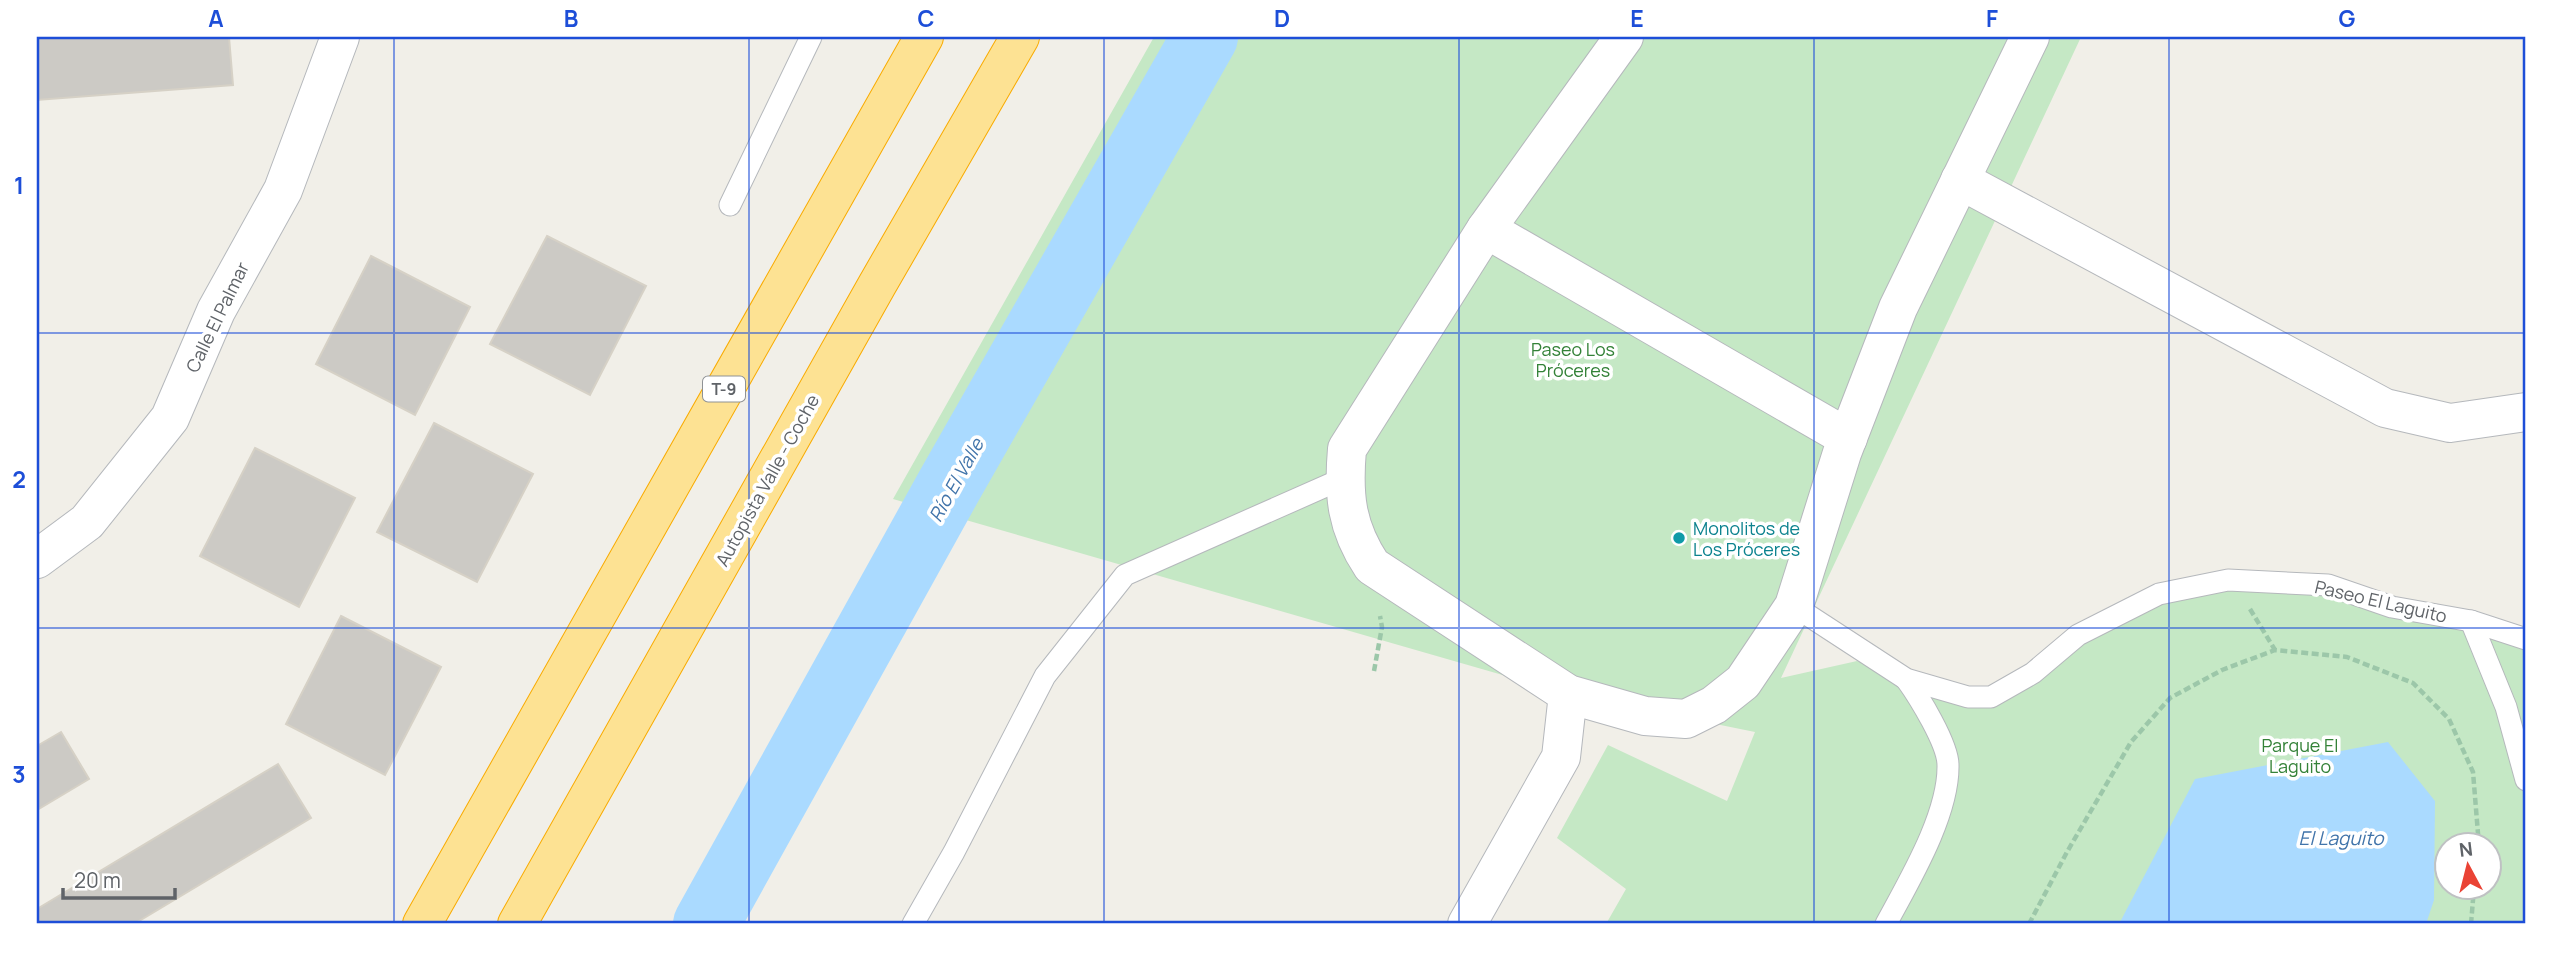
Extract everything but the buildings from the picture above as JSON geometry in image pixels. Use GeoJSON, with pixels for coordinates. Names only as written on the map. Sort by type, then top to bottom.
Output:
{"type":"FeatureCollection","features":[{"type":"Feature","properties":{"kind":"highway","name":"T-9"},"geometry":{"type":"LineString","coordinates":[[422,924],[924,37]]}},
{"type":"Feature","properties":{"kind":"highway","name":"Autopista Valle - Coche"},"geometry":{"type":"LineString","coordinates":[[517,924],[1020,37]]}},
{"type":"Feature","properties":{"kind":"street","name":"Calle El Palmar"},"geometry":{"type":"LineString","coordinates":[[37,559],[87,522],[170,418],[216,311],[283,190],[340,37]]}},
{"type":"Feature","properties":{"kind":"street"},"geometry":{"type":"LineString","coordinates":[[1624,37],[1486,229],[1348,449],[1344,478],[1348,516],[1358,546],[1372,566],[1568,694],[1645,716],[1686,719],[1714,705],[1743,682],[1794,606],[1848,438],[1898,308],[2030,37]]}},
{"type":"Feature","properties":{"kind":"street"},"geometry":{"type":"LineString","coordinates":[[1960,180],[2385,408],[2450,423],[2526,412]]}},
{"type":"Feature","properties":{"kind":"street"},"geometry":{"type":"LineString","coordinates":[[1486,229],[1848,438]]}},
{"type":"Feature","properties":{"kind":"street"},"geometry":{"type":"LineString","coordinates":[[1467,924],[1561,757],[1568,694]]}},
{"type":"Feature","properties":{"kind":"lane"},"geometry":{"type":"LineString","coordinates":[[730,205],[811,37]]}},
{"type":"Feature","properties":{"kind":"lane"},"geometry":{"type":"LineString","coordinates":[[913,924],[954,852],[1045,676],[1125,575],[1344,478]]}},
{"type":"Feature","properties":{"kind":"lane","name":"Paseo El Laguito"},"geometry":{"type":"LineString","coordinates":[[1906,679],[1968,697],[1991,696],[2033,673],[2078,635],[2159,594],[2228,580],[2328,585],[2392,607],[2471,621],[2526,639]]}},
{"type":"Feature","properties":{"kind":"lane"},"geometry":{"type":"LineString","coordinates":[[1794,606],[1906,679],[1926,708],[1949,763],[1944,806],[1886,924]]}},
{"type":"Feature","properties":{"kind":"lane"},"geometry":{"type":"LineString","coordinates":[[2471,621],[2506,707],[2526,780]]}},
{"type":"Feature","properties":{"kind":"path"},"geometry":{"type":"LineString","coordinates":[[2228,580],[2255,616],[2275,650]]}},
{"type":"Feature","properties":{"kind":"path"},"geometry":{"type":"LineString","coordinates":[[2029,924],[2131,742],[2170,698],[2222,670],[2275,650],[2347,657],[2413,683],[2449,719],[2473,772],[2478,832]]}},
{"type":"Feature","properties":{"kind":"path"},"geometry":{"type":"LineString","coordinates":[[2471,924],[2473,902]]}},
{"type":"Feature","properties":{"kind":"green space","name":"Paseo Los Próceres"},"geometry":{"type":"Polygon","coordinates":[[[1154,37],[2081,37],[1781,678],[1857,661],[1968,697],[2033,673],[2159,594],[2328,585],[2526,649],[2526,924],[1606,924],[1626,889],[1557,838],[1608,745],[1727,801],[1755,732],[1568,694],[893,499],[1154,37]]]}},
{"type":"Feature","properties":{"kind":"water","name":"El Laguito"},"geometry":{"type":"Polygon","coordinates":[[[2388,742],[2435,801],[2434,900],[2426,924],[2119,924],[2195,779],[2388,742]]]}},
{"type":"Feature","properties":{"kind":"waterway","name":"Río El Valle"},"geometry":{"type":"LineString","coordinates":[[706,924],[949,486],[1205,37]]}},
{"type":"Feature","properties":{"kind":"place","name":"Monolitos de Los Próceres"},"geometry":{"type":"Point","coordinates":[1679,538]}},
{"type":"Feature","properties":{"kind":"park label","name":"Parque El Laguito"},"geometry":{"type":"Point","coordinates":[2300,755]}}]}
